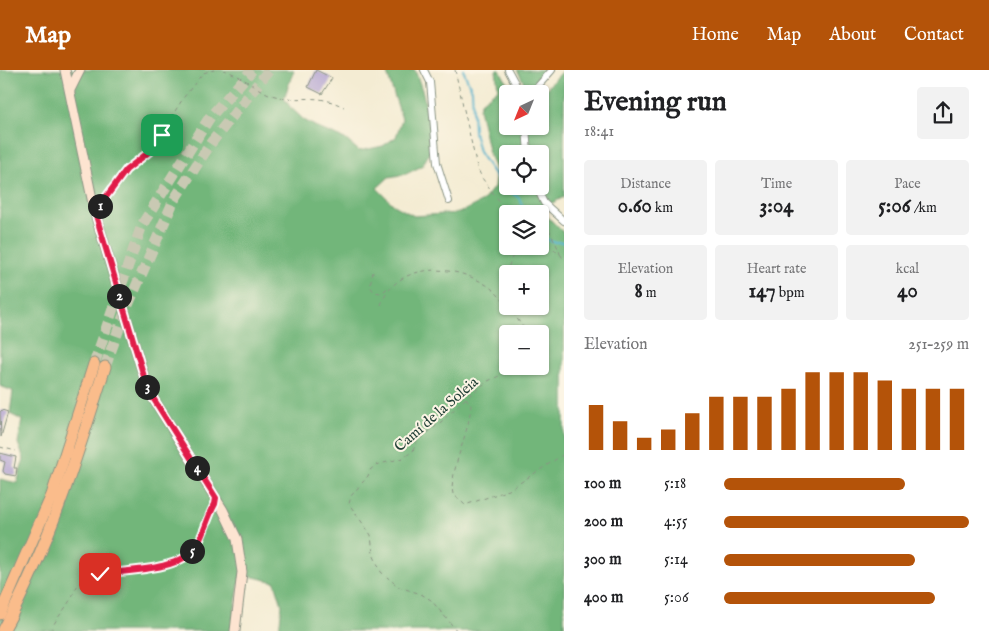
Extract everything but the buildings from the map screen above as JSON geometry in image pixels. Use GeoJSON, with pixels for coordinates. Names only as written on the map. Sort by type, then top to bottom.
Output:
{"type":"FeatureCollection","features":[{"type":"Feature","properties":{"kind":"highway"},"geometry":{"type":"LineString","coordinates":[[0,614],[52,495],[100,366],[72,472],[47,536],[3,631]]}},
{"type":"Feature","properties":{"kind":"main road"},"geometry":{"type":"LineString","coordinates":[[65,70],[73,116],[95,212],[148,390],[231,524],[241,555],[242,587],[235,631]]}},
{"type":"Feature","properties":{"kind":"main road"},"geometry":{"type":"LineString","coordinates":[[70,90],[78,70],[71,70]]}},
{"type":"Feature","properties":{"kind":"street"},"geometry":{"type":"LineString","coordinates":[[424,70],[430,82],[437,163],[449,201]]}},
{"type":"Feature","properties":{"kind":"street"},"geometry":{"type":"LineString","coordinates":[[508,70],[516,85]]}},
{"type":"Feature","properties":{"kind":"street"},"geometry":{"type":"LineString","coordinates":[[539,85],[552,70]]}},
{"type":"Feature","properties":{"kind":"street"},"geometry":{"type":"LineString","coordinates":[[549,209],[564,222]]}},
{"type":"Feature","properties":{"kind":"path"},"geometry":{"type":"LineString","coordinates":[[95,212],[126,170],[149,152],[184,97],[203,73],[214,70]]}},
{"type":"Feature","properties":{"kind":"path"},"geometry":{"type":"LineString","coordinates":[[223,70],[237,73],[274,96],[292,98],[317,97],[344,107]]}},
{"type":"Feature","properties":{"kind":"path"},"geometry":{"type":"LineString","coordinates":[[455,70],[477,167],[482,178],[502,205]]}},
{"type":"Feature","properties":{"kind":"path"},"geometry":{"type":"LineString","coordinates":[[549,230],[557,242],[560,254],[564,260]]}},
{"type":"Feature","properties":{"kind":"path"},"geometry":{"type":"LineString","coordinates":[[549,247],[560,254]]}},
{"type":"Feature","properties":{"kind":"path"},"geometry":{"type":"LineString","coordinates":[[373,272],[370,286],[374,292],[381,293],[402,276],[415,272],[443,270],[474,279],[492,289],[499,296]]}},
{"type":"Feature","properties":{"kind":"path"},"geometry":{"type":"LineString","coordinates":[[381,305],[389,288]]}},
{"type":"Feature","properties":{"kind":"path","name":"Camí de la Soleia"},"geometry":{"type":"LineString","coordinates":[[456,631],[431,600],[421,594],[399,587],[381,572],[373,554],[371,536],[349,504],[351,496],[368,476],[370,470],[376,465],[398,460],[413,451],[416,442],[446,418],[466,398],[488,381],[501,375]]}},
{"type":"Feature","properties":{"kind":"path"},"geometry":{"type":"LineString","coordinates":[[466,398],[472,405],[471,417],[458,455],[452,488],[454,494],[465,505],[509,490],[564,454]]}},
{"type":"Feature","properties":{"kind":"path"},"geometry":{"type":"LineString","coordinates":[[0,447],[16,451]]}},
{"type":"Feature","properties":{"kind":"path"},"geometry":{"type":"LineString","coordinates":[[51,631],[71,601],[78,584],[83,581],[100,574],[165,566],[183,559],[197,545],[216,498]]}},
{"type":"Feature","properties":{"kind":"green space"},"geometry":{"type":"Polygon","coordinates":[[[0,70],[294,70],[284,98],[290,107],[304,120],[345,139],[359,151],[383,146],[396,137],[402,119],[386,70],[415,70],[423,93],[431,132],[431,150],[422,166],[406,174],[389,177],[377,188],[394,205],[414,216],[459,213],[483,201],[494,187],[496,172],[489,154],[479,108],[482,101],[498,89],[496,70],[500,70],[508,85],[499,85],[499,135],[549,135],[549,86],[564,70],[564,197],[549,206],[499,205],[499,255],[549,255],[549,218],[564,233],[564,631],[279,631],[282,605],[275,582],[241,574],[231,631],[0,631],[0,479],[17,483],[24,459],[18,443],[22,420],[10,414],[13,391],[0,386],[0,70]]]}},
{"type":"Feature","properties":{"kind":"green space"},"geometry":{"type":"Polygon","coordinates":[[[517,70],[546,70],[534,85],[526,85],[517,70]]]}},
{"type":"Feature","properties":{"kind":"waterway"},"geometry":{"type":"LineString","coordinates":[[463,70],[472,90],[474,132],[479,152],[502,186],[519,198],[522,205]]}},
{"type":"Feature","properties":{"kind":"waterway"},"geometry":{"type":"LineString","coordinates":[[549,240],[564,242]]}},
{"type":"Feature","properties":{"kind":"tunnel"},"geometry":{"type":"LineString","coordinates":[[94,364],[142,225],[210,117],[252,70]]}},
{"type":"Feature","properties":{"kind":"tunnel"},"geometry":{"type":"LineString","coordinates":[[105,367],[125,312],[174,200],[211,143],[269,70]]}},
{"type":"Feature","properties":{"kind":"route"},"geometry":{"type":"LineString","coordinates":[[100,574],[165,566],[183,559],[193,550],[201,538],[216,498],[148,390],[95,212],[126,170],[149,152],[162,135]]}}]}
